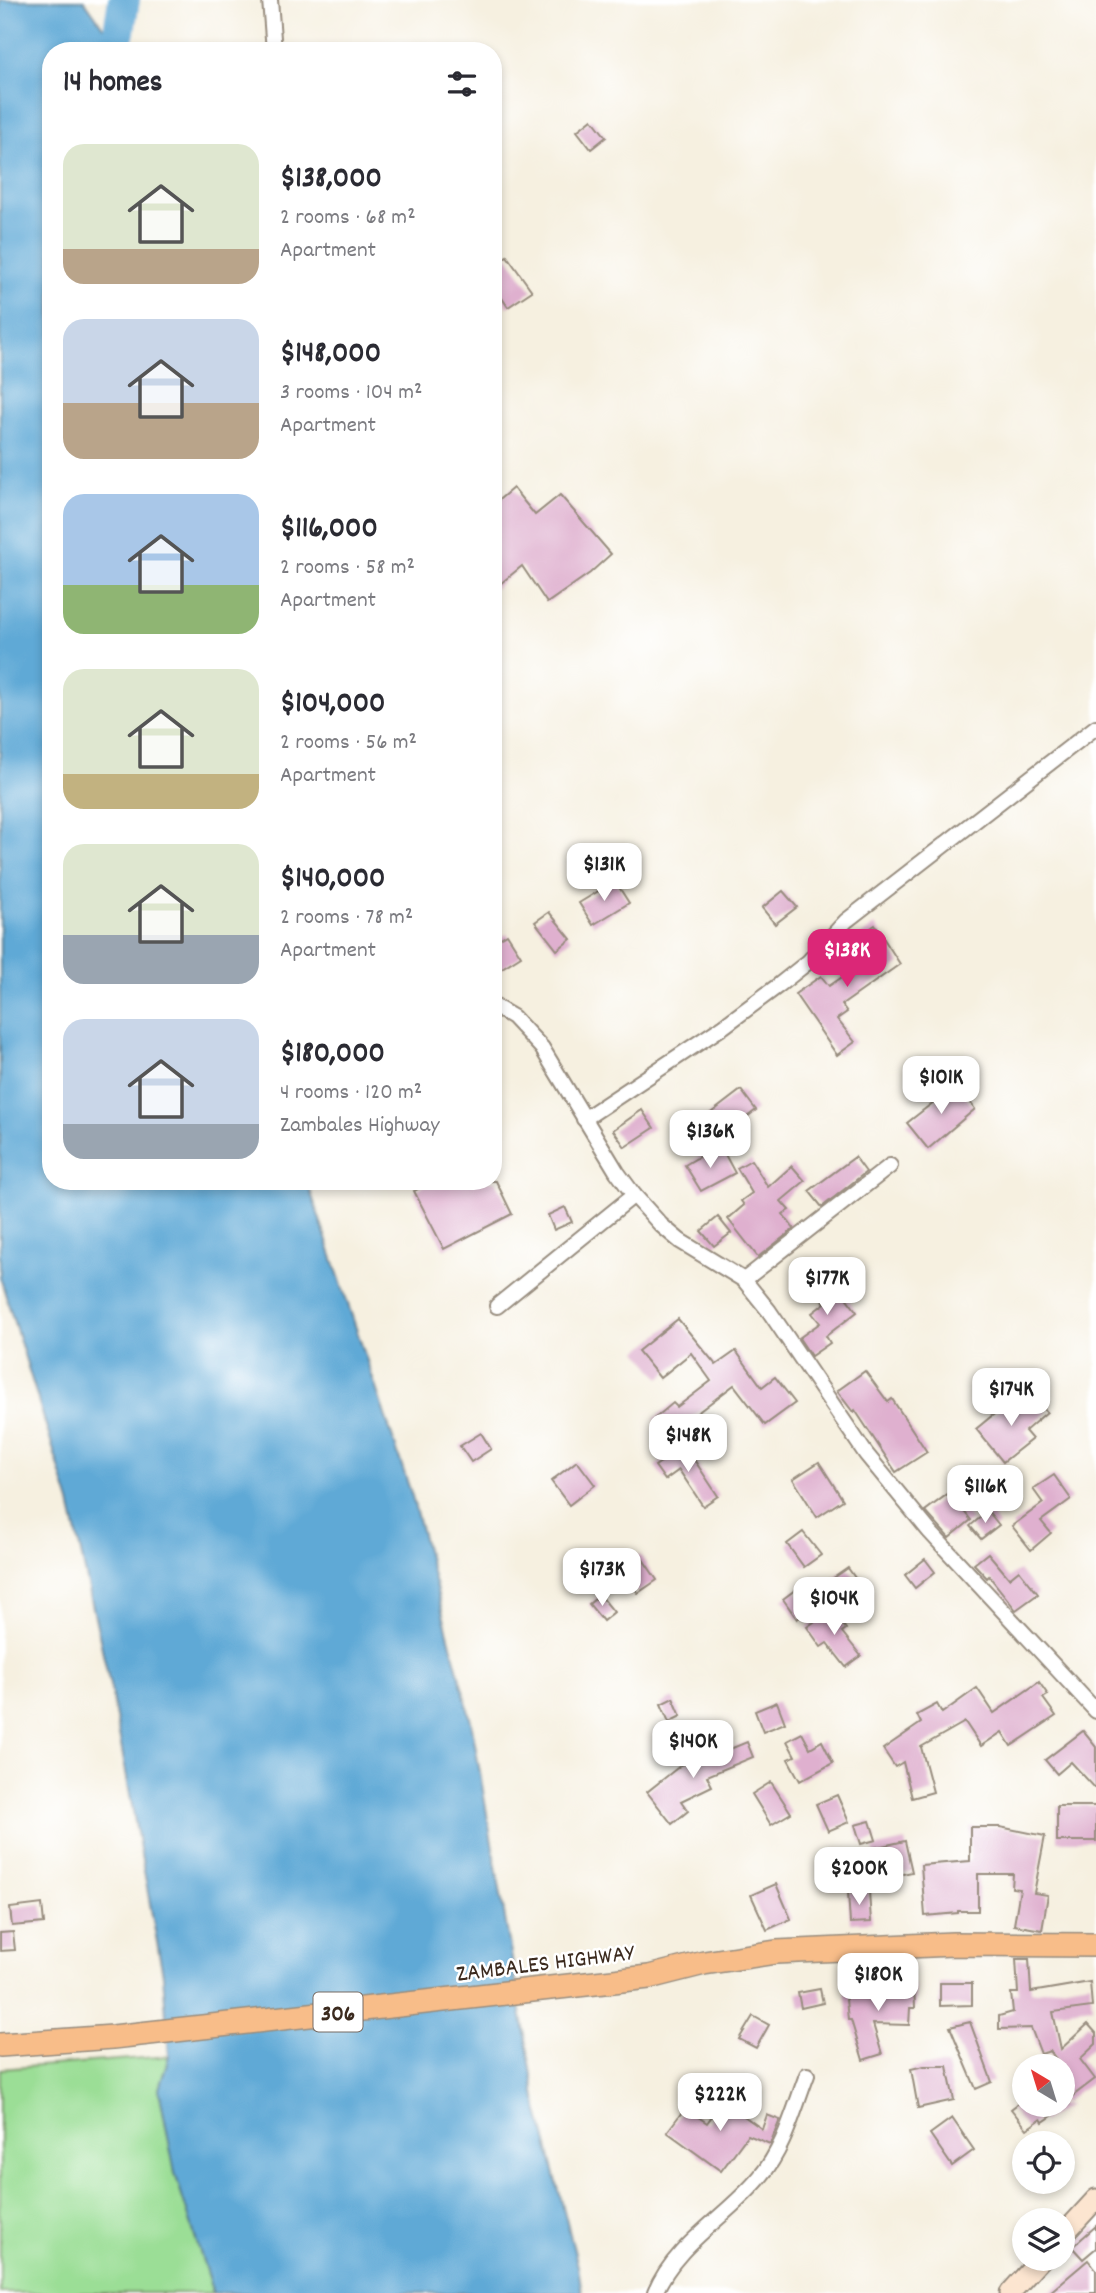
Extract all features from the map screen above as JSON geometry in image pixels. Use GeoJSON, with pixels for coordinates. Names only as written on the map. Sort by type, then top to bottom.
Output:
{"type":"FeatureCollection","features":[{"type":"Feature","properties":{"kind":"main road","name":"ZAMBALES HIGHWAY"},"geometry":{"type":"LineString","coordinates":[[0,2045],[113,2038],[649,1977],[704,1963],[776,1952],[953,1944],[1096,1945]]}},
{"type":"Feature","properties":{"kind":"main road"},"geometry":{"type":"LineString","coordinates":[[1075,2222],[1096,2199]]}},
{"type":"Feature","properties":{"kind":"main road"},"geometry":{"type":"LineString","coordinates":[[1010,2293],[1030,2271]]}},
{"type":"Feature","properties":{"kind":"street"},"geometry":{"type":"LineString","coordinates":[[270,0],[273,42]]}},
{"type":"Feature","properties":{"kind":"street"},"geometry":{"type":"LineString","coordinates":[[584,1119],[724,1026],[779,985],[807,962],[846,922],[1096,727]]}},
{"type":"Feature","properties":{"kind":"street"},"geometry":{"type":"LineString","coordinates":[[502,1011],[513,1017],[542,1048],[617,1172],[634,1195],[661,1225],[680,1241],[744,1280],[769,1311],[866,1454],[930,1532],[1096,1711]]}},
{"type":"Feature","properties":{"kind":"street"},"geometry":{"type":"LineString","coordinates":[[744,1280],[890,1166]]}},
{"type":"Feature","properties":{"kind":"street"},"geometry":{"type":"LineString","coordinates":[[497,1306],[634,1195]]}},
{"type":"Feature","properties":{"kind":"street"},"geometry":{"type":"LineString","coordinates":[[655,2293],[679,2256],[742,2198],[762,2175],[781,2143],[807,2075]]}},
{"type":"Feature","properties":{"kind":"green space"},"geometry":{"type":"Polygon","coordinates":[[[169,2056],[159,2089],[175,2173],[213,2293],[0,2293],[0,2069],[169,2056]]]}},
{"type":"Feature","properties":{"kind":"water"},"geometry":{"type":"Polygon","coordinates":[[[0,0],[84,0],[114,42],[42,42],[42,1190],[310,1190],[412,1496],[471,1721],[537,2104],[578,2266],[582,2293],[213,2293],[175,2173],[159,2089],[169,2056],[163,1975],[110,1685],[70,1503],[0,1277],[0,0]]]}},
{"type":"Feature","properties":{"kind":"building"},"geometry":{"type":"Polygon","coordinates":[[[592,119],[606,137],[591,149],[577,131],[592,119]]]}},
{"type":"Feature","properties":{"kind":"building"},"geometry":{"type":"Polygon","coordinates":[[[507,256],[532,291],[508,307],[502,298],[502,259],[507,256]]]}},
{"type":"Feature","properties":{"kind":"building"},"geometry":{"type":"Polygon","coordinates":[[[513,488],[535,515],[560,495],[611,554],[590,573],[547,603],[522,566],[502,582],[502,497],[513,488]]]}},
{"type":"Feature","properties":{"kind":"building"},"geometry":{"type":"Polygon","coordinates":[[[615,881],[629,903],[593,925],[579,903],[615,881]]]}},
{"type":"Feature","properties":{"kind":"building"},"geometry":{"type":"Polygon","coordinates":[[[783,891],[797,907],[775,924],[762,908],[783,891]]]}},
{"type":"Feature","properties":{"kind":"building"},"geometry":{"type":"Polygon","coordinates":[[[549,912],[571,939],[557,950],[535,922],[549,912]]]}},
{"type":"Feature","properties":{"kind":"building"},"geometry":{"type":"Polygon","coordinates":[[[875,925],[900,964],[842,1005],[847,1012],[837,1019],[855,1042],[837,1055],[795,994],[821,976],[829,986],[869,959],[855,940],[875,925]]]}},
{"type":"Feature","properties":{"kind":"building"},"geometry":{"type":"Polygon","coordinates":[[[507,934],[521,956],[502,968],[502,937],[507,934]]]}},
{"type":"Feature","properties":{"kind":"building"},"geometry":{"type":"Polygon","coordinates":[[[957,1084],[975,1109],[928,1149],[907,1123],[957,1084]]]}},
{"type":"Feature","properties":{"kind":"building"},"geometry":{"type":"Polygon","coordinates":[[[741,1090],[756,1110],[722,1136],[707,1116],[741,1090]]]}},
{"type":"Feature","properties":{"kind":"building"},"geometry":{"type":"Polygon","coordinates":[[[642,1110],[654,1128],[625,1147],[613,1130],[642,1110]]]}},
{"type":"Feature","properties":{"kind":"building"},"geometry":{"type":"Polygon","coordinates":[[[722,1149],[735,1173],[701,1191],[685,1165],[702,1155],[704,1159],[722,1149]]]}},
{"type":"Feature","properties":{"kind":"building"},"geometry":{"type":"Polygon","coordinates":[[[855,1157],[866,1172],[822,1207],[809,1191],[855,1157]]]}},
{"type":"Feature","properties":{"kind":"building"},"geometry":{"type":"Polygon","coordinates":[[[751,1160],[768,1187],[792,1166],[805,1181],[781,1201],[789,1210],[783,1214],[794,1229],[758,1257],[728,1219],[744,1205],[741,1201],[752,1193],[737,1168],[751,1160]]]}},
{"type":"Feature","properties":{"kind":"building"},"geometry":{"type":"Polygon","coordinates":[[[500,1190],[512,1214],[444,1249],[414,1191],[500,1190]]]}},
{"type":"Feature","properties":{"kind":"building"},"geometry":{"type":"Polygon","coordinates":[[[565,1207],[572,1222],[554,1230],[548,1215],[565,1207]]]}},
{"type":"Feature","properties":{"kind":"building"},"geometry":{"type":"Polygon","coordinates":[[[718,1217],[731,1233],[714,1246],[701,1231],[718,1217]]]}},
{"type":"Feature","properties":{"kind":"building"},"geometry":{"type":"Polygon","coordinates":[[[825,1279],[837,1294],[841,1291],[857,1312],[826,1336],[830,1343],[811,1356],[799,1338],[820,1323],[812,1313],[825,1303],[814,1288],[825,1279]]]}},
{"type":"Feature","properties":{"kind":"building"},"geometry":{"type":"Polygon","coordinates":[[[678,1319],[716,1365],[736,1351],[762,1387],[775,1377],[795,1403],[765,1425],[734,1385],[670,1437],[654,1419],[673,1403],[677,1407],[711,1381],[691,1353],[660,1378],[638,1351],[678,1319]]]}},
{"type":"Feature","properties":{"kind":"building"},"geometry":{"type":"Polygon","coordinates":[[[865,1371],[888,1402],[892,1399],[927,1452],[896,1472],[855,1410],[853,1412],[837,1391],[865,1371]]]}},
{"type":"Feature","properties":{"kind":"building"},"geometry":{"type":"Polygon","coordinates":[[[1032,1395],[1047,1412],[1025,1431],[1032,1439],[1003,1462],[976,1429],[1005,1405],[1011,1413],[1032,1395]]]}},
{"type":"Feature","properties":{"kind":"building"},"geometry":{"type":"Polygon","coordinates":[[[481,1433],[491,1449],[471,1462],[460,1446],[481,1433]]]}},
{"type":"Feature","properties":{"kind":"building"},"geometry":{"type":"Polygon","coordinates":[[[685,1446],[718,1496],[703,1506],[679,1470],[665,1480],[655,1466],[685,1446]]]}},
{"type":"Feature","properties":{"kind":"building"},"geometry":{"type":"Polygon","coordinates":[[[577,1461],[595,1485],[569,1505],[551,1481],[577,1461]]]}},
{"type":"Feature","properties":{"kind":"building"},"geometry":{"type":"Polygon","coordinates":[[[819,1462],[843,1500],[817,1517],[793,1479],[819,1462]]]}},
{"type":"Feature","properties":{"kind":"building"},"geometry":{"type":"Polygon","coordinates":[[[1054,1475],[1071,1499],[1041,1521],[1051,1533],[1031,1550],[1012,1526],[1043,1503],[1033,1489],[1054,1475]]]}},
{"type":"Feature","properties":{"kind":"building"},"geometry":{"type":"Polygon","coordinates":[[[949,1493],[971,1520],[949,1538],[925,1511],[949,1493]]]}},
{"type":"Feature","properties":{"kind":"building"},"geometry":{"type":"Polygon","coordinates":[[[988,1511],[999,1525],[981,1539],[970,1526],[988,1511]]]}},
{"type":"Feature","properties":{"kind":"building"},"geometry":{"type":"Polygon","coordinates":[[[803,1532],[821,1555],[804,1567],[787,1544],[803,1532]]]}},
{"type":"Feature","properties":{"kind":"building"},"geometry":{"type":"Polygon","coordinates":[[[988,1553],[1009,1578],[1019,1570],[1038,1594],[1016,1610],[989,1576],[987,1578],[974,1564],[988,1553]]]}},
{"type":"Feature","properties":{"kind":"building"},"geometry":{"type":"Polygon","coordinates":[[[640,1555],[657,1580],[638,1593],[622,1569],[640,1555]]]}},
{"type":"Feature","properties":{"kind":"building"},"geometry":{"type":"Polygon","coordinates":[[[925,1559],[935,1572],[915,1588],[905,1575],[925,1559]]]}},
{"type":"Feature","properties":{"kind":"building"},"geometry":{"type":"Polygon","coordinates":[[[848,1568],[860,1585],[837,1601],[825,1584],[848,1568]]]}},
{"type":"Feature","properties":{"kind":"building"},"geometry":{"type":"Polygon","coordinates":[[[795,1590],[809,1610],[797,1619],[783,1599],[795,1590]]]}},
{"type":"Feature","properties":{"kind":"building"},"geometry":{"type":"Polygon","coordinates":[[[600,1595],[614,1612],[603,1621],[589,1604],[600,1595]]]}},
{"type":"Feature","properties":{"kind":"building"},"geometry":{"type":"Polygon","coordinates":[[[832,1609],[846,1629],[842,1632],[861,1656],[846,1667],[827,1643],[821,1647],[807,1627],[832,1609]]]}},
{"type":"Feature","properties":{"kind":"building"},"geometry":{"type":"Polygon","coordinates":[[[1039,1682],[1048,1695],[1043,1698],[1056,1716],[1011,1746],[1002,1732],[981,1746],[965,1722],[921,1747],[933,1792],[912,1798],[903,1762],[895,1767],[883,1749],[921,1723],[917,1715],[937,1704],[942,1713],[977,1688],[994,1713],[1039,1682]]]}},
{"type":"Feature","properties":{"kind":"building"},"geometry":{"type":"Polygon","coordinates":[[[673,1698],[681,1716],[669,1722],[661,1704],[673,1698]]]}},
{"type":"Feature","properties":{"kind":"building"},"geometry":{"type":"Polygon","coordinates":[[[777,1702],[785,1723],[763,1732],[755,1711],[777,1702]]]}},
{"type":"Feature","properties":{"kind":"building"},"geometry":{"type":"Polygon","coordinates":[[[1083,1731],[1096,1747],[1096,1789],[1071,1762],[1057,1774],[1045,1760],[1083,1731]]]}},
{"type":"Feature","properties":{"kind":"building"},"geometry":{"type":"Polygon","coordinates":[[[802,1733],[810,1748],[822,1741],[833,1763],[800,1781],[788,1759],[795,1756],[787,1741],[802,1733]]]}},
{"type":"Feature","properties":{"kind":"building"},"geometry":{"type":"Polygon","coordinates":[[[747,1742],[753,1757],[707,1776],[712,1786],[681,1801],[688,1811],[672,1824],[647,1792],[681,1765],[699,1757],[701,1761],[747,1742]]]}},
{"type":"Feature","properties":{"kind":"building"},"geometry":{"type":"Polygon","coordinates":[[[771,1782],[791,1813],[771,1825],[752,1794],[771,1782]]]}},
{"type":"Feature","properties":{"kind":"building"},"geometry":{"type":"Polygon","coordinates":[[[837,1795],[849,1822],[828,1831],[816,1804],[837,1795]]]}},
{"type":"Feature","properties":{"kind":"building"},"geometry":{"type":"Polygon","coordinates":[[[1057,1806],[1096,1806],[1096,1841],[1057,1841],[1057,1806]]]}},
{"type":"Feature","properties":{"kind":"building"},"geometry":{"type":"Polygon","coordinates":[[[870,1821],[876,1840],[861,1844],[855,1825],[870,1821]]]}},
{"type":"Feature","properties":{"kind":"building"},"geometry":{"type":"Polygon","coordinates":[[[970,1827],[1000,1827],[1045,1836],[1034,1893],[1048,1895],[1042,1930],[1014,1925],[1020,1889],[1012,1888],[1013,1874],[978,1874],[978,1911],[925,1916],[921,1865],[970,1861],[970,1827]]]}},
{"type":"Feature","properties":{"kind":"building"},"geometry":{"type":"Polygon","coordinates":[[[905,1841],[912,1872],[879,1879],[873,1848],[905,1841]]]}},
{"type":"Feature","properties":{"kind":"building"},"geometry":{"type":"Polygon","coordinates":[[[776,1884],[791,1919],[767,1930],[751,1895],[776,1884]]]}},
{"type":"Feature","properties":{"kind":"building"},"geometry":{"type":"Polygon","coordinates":[[[869,1891],[871,1922],[850,1923],[848,1892],[869,1891]]]}},
{"type":"Feature","properties":{"kind":"building"},"geometry":{"type":"Polygon","coordinates":[[[42,1904],[44,1923],[12,1926],[10,1908],[42,1904]]]}},
{"type":"Feature","properties":{"kind":"building"},"geometry":{"type":"Polygon","coordinates":[[[13,1932],[15,1950],[0,1951],[0,1933],[13,1932]]]}},
{"type":"Feature","properties":{"kind":"building"},"geometry":{"type":"Polygon","coordinates":[[[1016,1959],[1029,1959],[1031,1992],[1090,1982],[1092,2007],[1053,2012],[1061,2049],[1088,2024],[1096,2033],[1096,2044],[1080,2059],[1095,2079],[1075,2094],[1075,2054],[1052,2054],[1050,2051],[1041,2054],[1031,2028],[999,2029],[999,2016],[1013,2012],[1011,1993],[1018,1993],[1016,1959]]]}},
{"type":"Feature","properties":{"kind":"building"},"geometry":{"type":"Polygon","coordinates":[[[940,1983],[972,1983],[972,2005],[940,2006],[940,1983]]]}},
{"type":"Feature","properties":{"kind":"building"},"geometry":{"type":"Polygon","coordinates":[[[914,1984],[915,2008],[910,2008],[909,2025],[873,2024],[882,2054],[863,2060],[851,2020],[848,2020],[845,1989],[914,1984]]]}},
{"type":"Feature","properties":{"kind":"building"},"geometry":{"type":"Polygon","coordinates":[[[820,1989],[823,2003],[801,2008],[798,1993],[820,1989]]]}},
{"type":"Feature","properties":{"kind":"building"},"geometry":{"type":"Polygon","coordinates":[[[753,2016],[769,2025],[756,2048],[739,2039],[753,2016]]]}},
{"type":"Feature","properties":{"kind":"building"},"geometry":{"type":"Polygon","coordinates":[[[970,2022],[992,2082],[976,2089],[950,2027],[970,2022]]]}},
{"type":"Feature","properties":{"kind":"building"},"geometry":{"type":"Polygon","coordinates":[[[947,2066],[954,2100],[918,2108],[911,2069],[947,2066]]]}},
{"type":"Feature","properties":{"kind":"building"},"geometry":{"type":"Polygon","coordinates":[[[723,2101],[762,2129],[767,2115],[780,2120],[770,2144],[748,2135],[721,2171],[667,2132],[685,2108],[707,2123],[723,2101]]]}},
{"type":"Feature","properties":{"kind":"building"},"geometry":{"type":"Polygon","coordinates":[[[952,2118],[974,2150],[952,2166],[930,2134],[952,2118]]]}},
{"type":"Feature","properties":{"kind":"building"},"geometry":{"type":"Polygon","coordinates":[[[1018,2118],[1049,2118],[1043,2122],[1041,2119],[1027,2129],[1018,2118]]]}},
{"type":"Feature","properties":{"kind":"building"},"geometry":{"type":"Polygon","coordinates":[[[1096,2226],[1096,2248],[1083,2259],[1075,2250],[1075,2244],[1096,2226]]]}},
{"type":"Feature","properties":{"kind":"building"},"geometry":{"type":"Polygon","coordinates":[[[1088,2260],[1096,2270],[1096,2293],[1049,2293],[1088,2260]]]}},
{"type":"Feature","properties":{"kind":"waterway"},"geometry":{"type":"LineString","coordinates":[[116,42],[124,0]]}}]}
